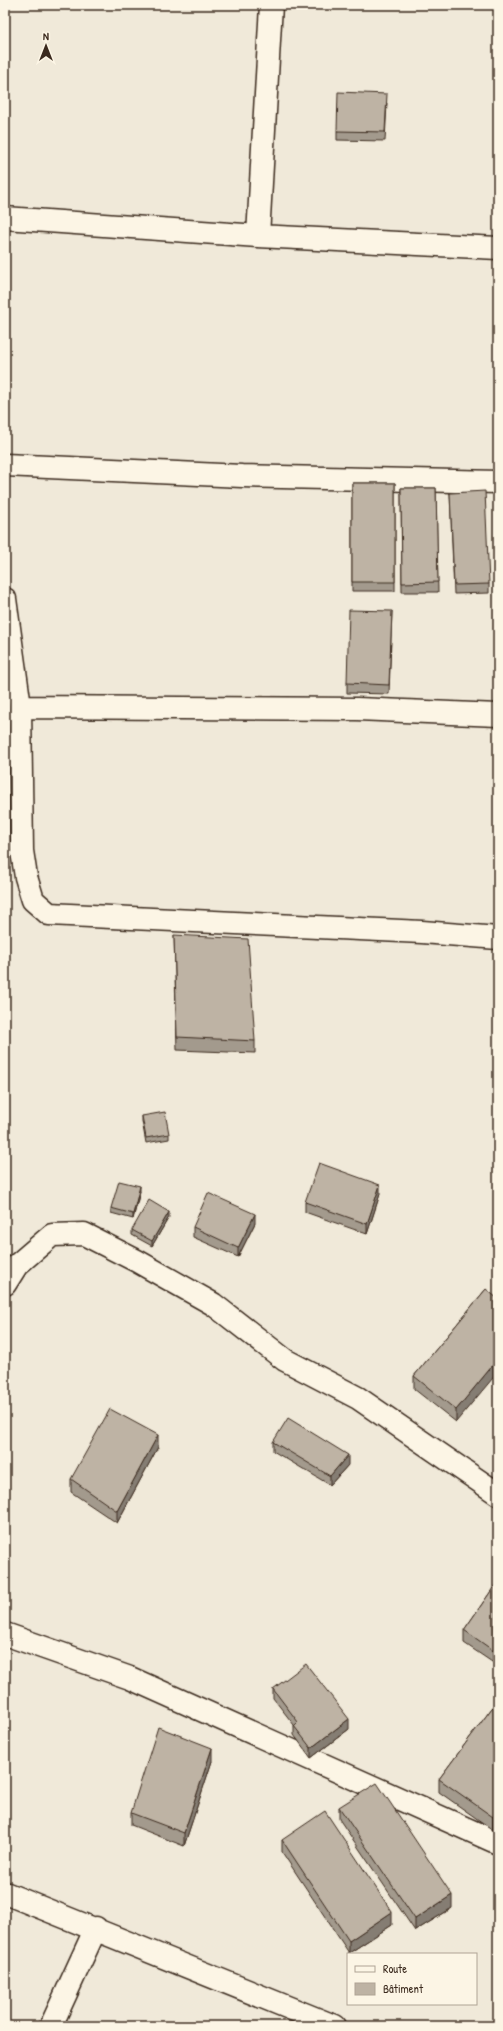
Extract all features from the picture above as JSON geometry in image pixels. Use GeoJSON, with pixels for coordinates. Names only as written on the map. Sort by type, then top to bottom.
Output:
{"type":"FeatureCollection","features":[{"type":"Feature","properties":{"kind":"street"},"geometry":{"type":"LineString","coordinates":[[258,236],[271,5]]}},
{"type":"Feature","properties":{"kind":"street"},"geometry":{"type":"LineString","coordinates":[[5,218],[258,236],[498,248]]}},
{"type":"Feature","properties":{"kind":"street"},"geometry":{"type":"LineString","coordinates":[[5,465],[242,476],[498,482]]}},
{"type":"Feature","properties":{"kind":"street"},"geometry":{"type":"LineString","coordinates":[[5,598],[20,707],[22,851],[26,877],[33,900],[49,914],[199,923],[422,932],[498,938]]}},
{"type":"Feature","properties":{"kind":"street"},"geometry":{"type":"LineString","coordinates":[[20,707],[357,709],[498,715]]}},
{"type":"Feature","properties":{"kind":"street"},"geometry":{"type":"LineString","coordinates":[[5,1284],[17,1265],[52,1235],[84,1234],[138,1261],[213,1304],[285,1360],[358,1398],[498,1494]]}},
{"type":"Feature","properties":{"kind":"street"},"geometry":{"type":"LineString","coordinates":[[5,1634],[130,1678],[498,1844]]}},
{"type":"Feature","properties":{"kind":"street"},"geometry":{"type":"LineString","coordinates":[[5,1893],[96,1928],[321,2024]]}},
{"type":"Feature","properties":{"kind":"street"},"geometry":{"type":"LineString","coordinates":[[51,2026],[96,1928]]}},
{"type":"Feature","properties":{"kind":"building"},"geometry":{"type":"Polygon","coordinates":[[[338,92],[387,94],[385,132],[337,131],[338,92]]]}},
{"type":"Feature","properties":{"kind":"building"},"geometry":{"type":"Polygon","coordinates":[[[352,483],[395,483],[395,582],[352,582],[352,483]]]}},
{"type":"Feature","properties":{"kind":"building"},"geometry":{"type":"Polygon","coordinates":[[[401,488],[436,488],[438,582],[402,583],[401,488]]]}},
{"type":"Feature","properties":{"kind":"building"},"geometry":{"type":"Polygon","coordinates":[[[485,491],[489,584],[454,585],[450,493],[485,491]]]}},
{"type":"Feature","properties":{"kind":"building"},"geometry":{"type":"Polygon","coordinates":[[[349,610],[392,611],[389,685],[347,683],[349,610]]]}},
{"type":"Feature","properties":{"kind":"building"},"geometry":{"type":"Polygon","coordinates":[[[174,935],[248,939],[255,1041],[177,1037],[174,935]]]}},
{"type":"Feature","properties":{"kind":"building"},"geometry":{"type":"Polygon","coordinates":[[[165,1112],[169,1134],[146,1138],[142,1116],[165,1112]]]}},
{"type":"Feature","properties":{"kind":"building"},"geometry":{"type":"Polygon","coordinates":[[[319,1163],[380,1185],[367,1224],[305,1202],[319,1163]]]}},
{"type":"Feature","properties":{"kind":"building"},"geometry":{"type":"Polygon","coordinates":[[[119,1181],[140,1186],[133,1214],[111,1208],[119,1181]]]}},
{"type":"Feature","properties":{"kind":"building"},"geometry":{"type":"Polygon","coordinates":[[[208,1193],[255,1214],[238,1248],[193,1227],[208,1193]]]}},
{"type":"Feature","properties":{"kind":"building"},"geometry":{"type":"Polygon","coordinates":[[[149,1200],[169,1212],[152,1241],[132,1230],[149,1200]]]}},
{"type":"Feature","properties":{"kind":"building"},"geometry":{"type":"Polygon","coordinates":[[[486,1289],[498,1299],[498,1359],[456,1410],[414,1376],[486,1289]]]}},
{"type":"Feature","properties":{"kind":"building"},"geometry":{"type":"Polygon","coordinates":[[[110,1409],[158,1435],[117,1511],[71,1479],[110,1409]]]}},
{"type":"Feature","properties":{"kind":"building"},"geometry":{"type":"Polygon","coordinates":[[[288,1418],[348,1455],[330,1476],[273,1442],[288,1418]]]}},
{"type":"Feature","properties":{"kind":"building"},"geometry":{"type":"Polygon","coordinates":[[[498,1581],[498,1654],[464,1630],[498,1581]]]}},
{"type":"Feature","properties":{"kind":"building"},"geometry":{"type":"Polygon","coordinates":[[[306,1664],[349,1719],[311,1748],[294,1726],[298,1722],[273,1689],[306,1664]]]}},
{"type":"Feature","properties":{"kind":"building"},"geometry":{"type":"Polygon","coordinates":[[[495,1704],[498,1706],[498,1810],[493,1817],[439,1779],[495,1704]]]}},
{"type":"Feature","properties":{"kind":"building"},"geometry":{"type":"Polygon","coordinates":[[[158,1727],[212,1748],[184,1833],[131,1813],[158,1727]]]}},
{"type":"Feature","properties":{"kind":"building"},"geometry":{"type":"Polygon","coordinates":[[[377,1783],[452,1895],[415,1919],[339,1807],[377,1783]]]}},
{"type":"Feature","properties":{"kind":"building"},"geometry":{"type":"Polygon","coordinates":[[[325,1811],[392,1912],[349,1941],[282,1840],[325,1811]]]}}]}
